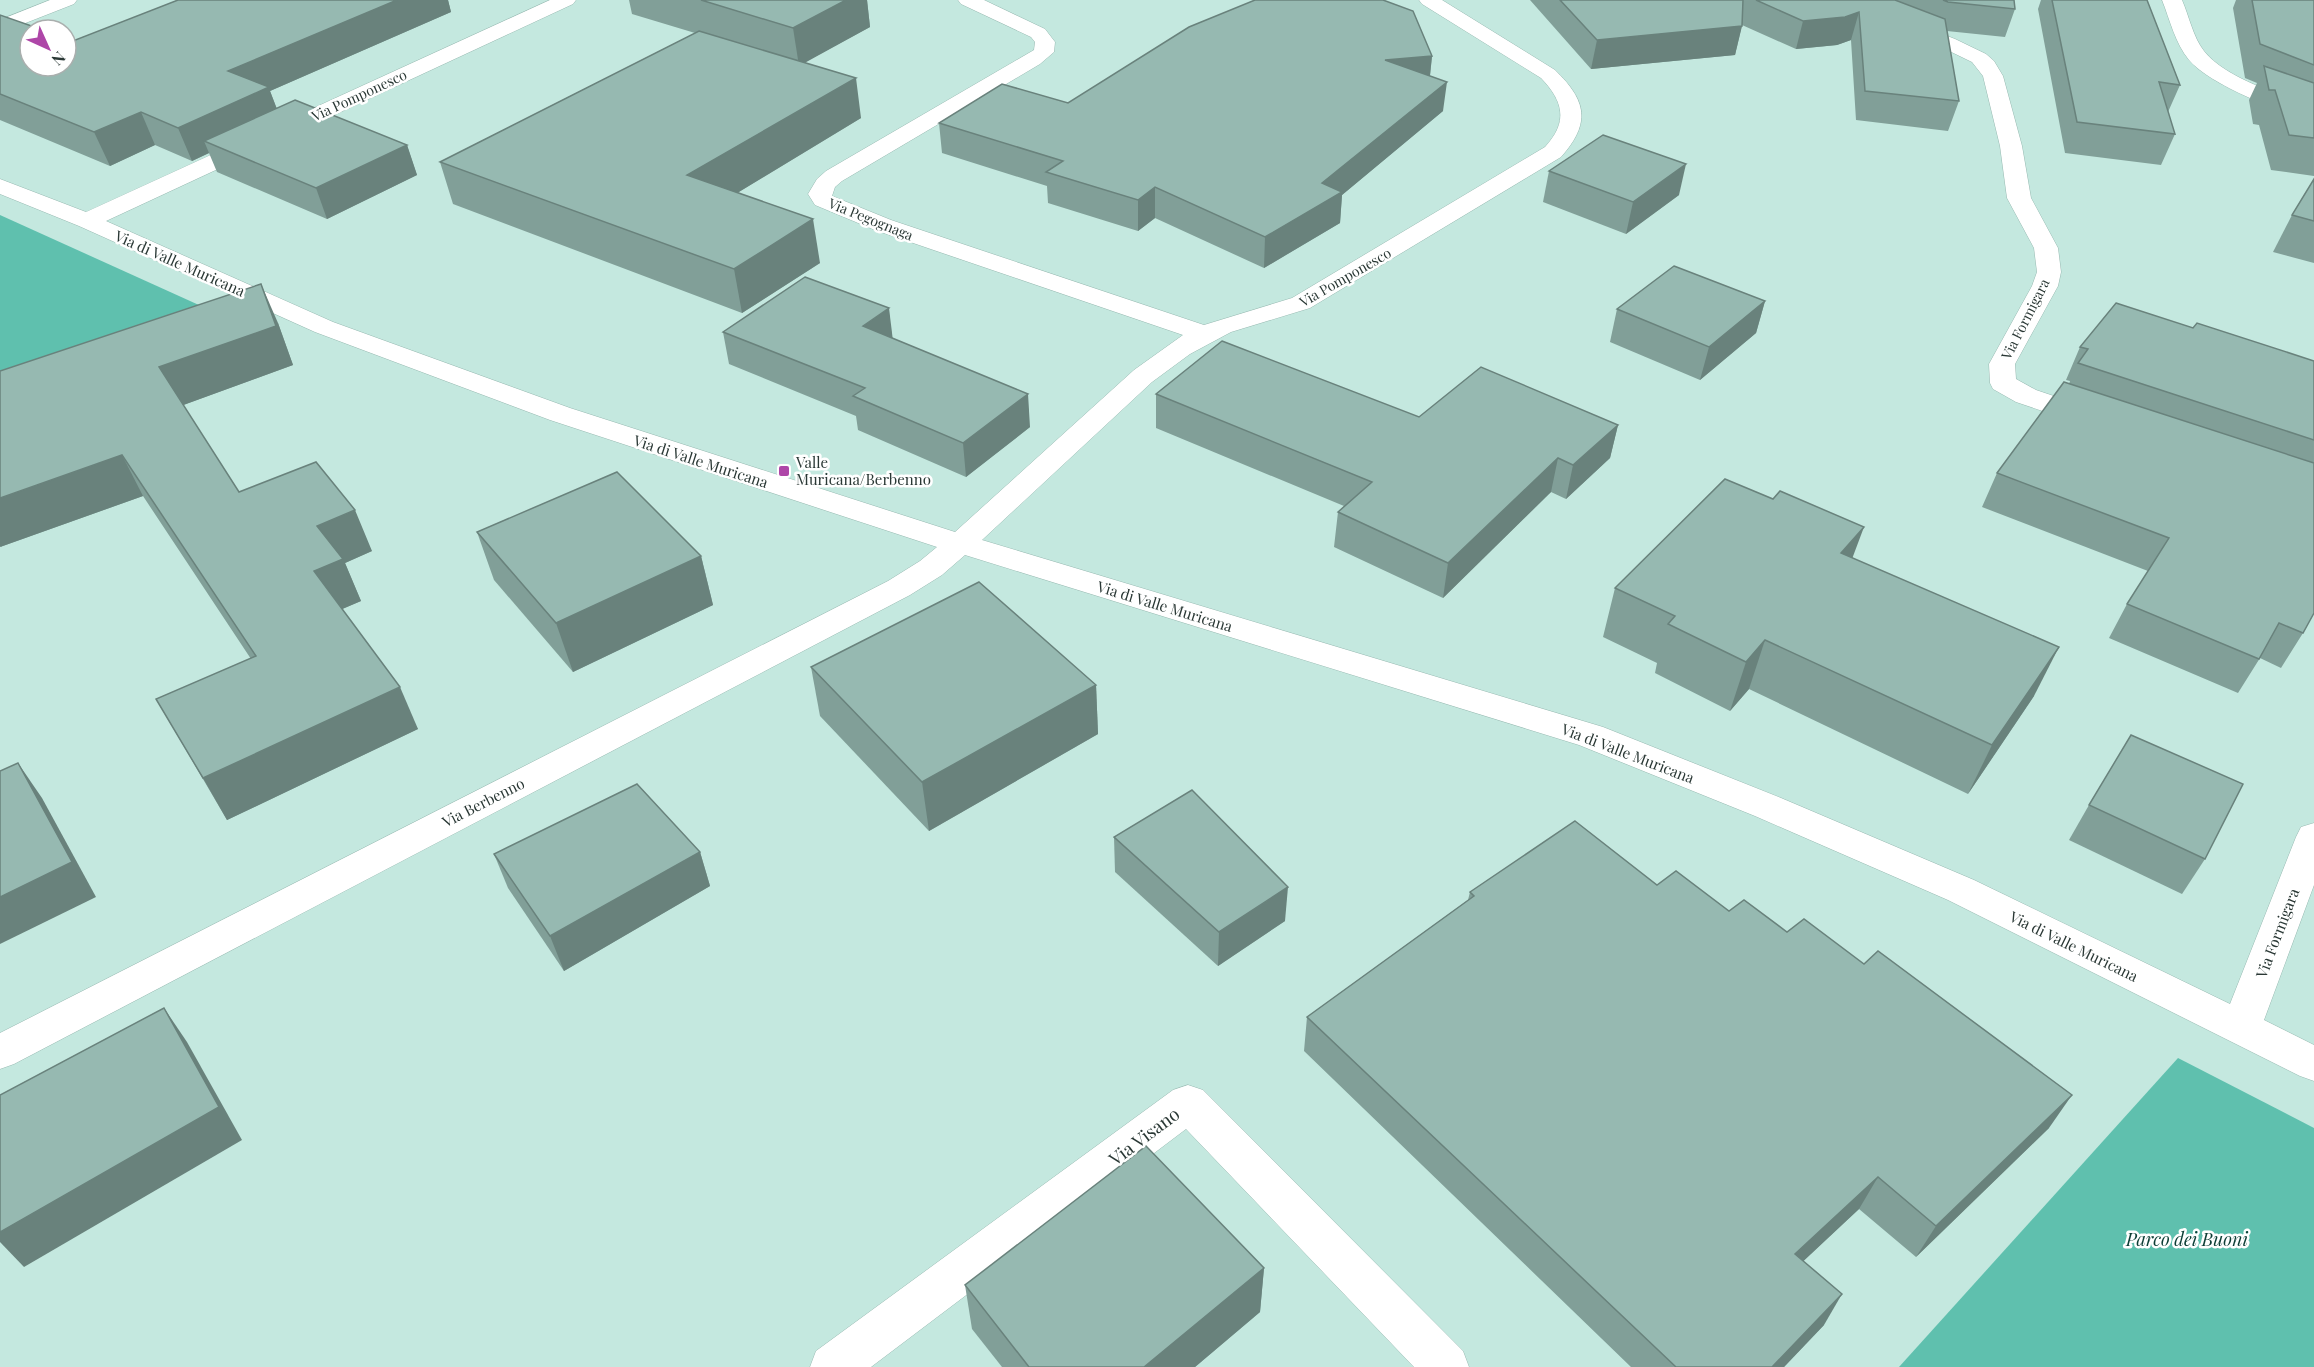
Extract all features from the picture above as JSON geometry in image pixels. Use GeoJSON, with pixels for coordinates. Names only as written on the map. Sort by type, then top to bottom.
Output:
{"type":"FeatureCollection","features":[{"type":"Feature","properties":{"kind":"street"},"geometry":{"type":"LineString","coordinates":[[0,27],[67,0]]}},
{"type":"Feature","properties":{"kind":"street","name":"Via Pomponesco"},"geometry":{"type":"LineString","coordinates":[[87,221],[566,0]]}},
{"type":"Feature","properties":{"kind":"street","name":"Via Pegognaga"},"geometry":{"type":"LineString","coordinates":[[968,0],[1038,33],[1045,42],[1044,52],[834,176],[821,189],[820,194],[823,200],[882,225],[1205,334]]}},
{"type":"Feature","properties":{"kind":"street","name":"Via Pomponesco"},"geometry":{"type":"LineString","coordinates":[[961,543],[1143,376],[1175,352],[1205,334],[1224,326],[1275,314],[1317,294],[1544,159],[1560,146],[1569,133],[1572,114],[1563,88],[1555,80],[1429,0]]}},
{"type":"Feature","properties":{"kind":"street","name":"Via Formigara"},"geometry":{"type":"LineString","coordinates":[[1836,0],[1948,43],[1979,58],[1990,69],[2011,146],[2019,198],[2044,242],[2049,259],[2049,272],[2045,286],[2002,364],[2003,383],[2026,396],[2114,426]]}},
{"type":"Feature","properties":{"kind":"street"},"geometry":{"type":"LineString","coordinates":[[2172,0],[2192,48],[2203,62],[2226,76],[2314,115]]}},
{"type":"Feature","properties":{"kind":"street","name":"Via di Valle Muricana"},"geometry":{"type":"LineString","coordinates":[[0,186],[87,221],[324,327],[504,393],[859,513],[1591,736],[1768,807],[1961,890],[2314,1064]]}},
{"type":"Feature","properties":{"kind":"street","name":"Via Berbenno"},"geometry":{"type":"LineString","coordinates":[[0,1052],[899,588],[931,568],[961,543]]}},
{"type":"Feature","properties":{"kind":"street","name":"Via Formigara"},"geometry":{"type":"LineString","coordinates":[[2241,1028],[2314,837]]}},
{"type":"Feature","properties":{"kind":"street","name":"Via Visano"},"geometry":{"type":"LineString","coordinates":[[833,1367],[1188,1103],[1446,1367]]}},
{"type":"Feature","properties":{"kind":"green space"},"geometry":{"type":"Polygon","coordinates":[[[0,215],[221,315],[27,384],[0,371],[0,215]]]}},
{"type":"Feature","properties":{"kind":"green space","name":"Parco dei Buoni"},"geometry":{"type":"Polygon","coordinates":[[[2178,1058],[2314,1128],[2314,1367],[1899,1367],[2178,1058]]]}},
{"type":"Feature","properties":{"kind":"building"},"geometry":{"type":"Polygon","coordinates":[[[178,0],[397,0],[228,71],[269,87],[178,128],[141,112],[94,132],[0,94],[0,15],[18,21],[18,78],[78,78],[78,39],[178,0]]]}},
{"type":"Feature","properties":{"kind":"building"},"geometry":{"type":"Polygon","coordinates":[[[701,0],[846,0],[793,28],[701,0]]]}},
{"type":"Feature","properties":{"kind":"building"},"geometry":{"type":"Polygon","coordinates":[[[1255,0],[1383,0],[1413,11],[1432,56],[1385,60],[1447,82],[1322,183],[1342,192],[1265,237],[1155,187],[1138,200],[1046,172],[1063,161],[939,123],[1002,84],[1068,103],[1189,27],[1255,0]]]}},
{"type":"Feature","properties":{"kind":"building"},"geometry":{"type":"Polygon","coordinates":[[[1560,0],[1743,0],[1742,26],[1597,40],[1560,0]]]}},
{"type":"Feature","properties":{"kind":"building"},"geometry":{"type":"Polygon","coordinates":[[[1756,0],[1895,0],[1945,19],[1959,101],[1865,91],[1859,12],[1845,17],[1803,21],[1756,0]]]}},
{"type":"Feature","properties":{"kind":"building"},"geometry":{"type":"Polygon","coordinates":[[[1943,0],[2014,0],[2015,9],[1948,2],[1943,0]]]}},
{"type":"Feature","properties":{"kind":"building"},"geometry":{"type":"Polygon","coordinates":[[[2052,0],[2147,0],[2180,85],[2159,82],[2175,134],[2077,122],[2052,0]]]}},
{"type":"Feature","properties":{"kind":"building"},"geometry":{"type":"Polygon","coordinates":[[[2252,0],[2314,0],[2314,65],[2260,44],[2252,0]]]}},
{"type":"Feature","properties":{"kind":"building"},"geometry":{"type":"Polygon","coordinates":[[[699,31],[856,78],[687,175],[813,219],[734,269],[440,162],[699,31]]]}},
{"type":"Feature","properties":{"kind":"building"},"geometry":{"type":"Polygon","coordinates":[[[2264,66],[2314,83],[2314,138],[2289,135],[2275,90],[2269,90],[2264,66]]]}},
{"type":"Feature","properties":{"kind":"building"},"geometry":{"type":"Polygon","coordinates":[[[295,100],[407,145],[316,188],[204,141],[295,100]]]}},
{"type":"Feature","properties":{"kind":"building"},"geometry":{"type":"Polygon","coordinates":[[[1603,135],[1686,164],[1633,202],[1549,171],[1603,135]]]}},
{"type":"Feature","properties":{"kind":"building"},"geometry":{"type":"Polygon","coordinates":[[[2314,179],[2314,221],[2292,215],[2314,179]]]}},
{"type":"Feature","properties":{"kind":"building"},"geometry":{"type":"Polygon","coordinates":[[[1674,266],[1765,301],[1709,347],[1617,309],[1674,266]]]}},
{"type":"Feature","properties":{"kind":"building"},"geometry":{"type":"Polygon","coordinates":[[[805,277],[889,308],[863,326],[1028,394],[963,443],[853,396],[865,388],[723,332],[805,277]]]}},
{"type":"Feature","properties":{"kind":"building"},"geometry":{"type":"Polygon","coordinates":[[[261,284],[276,326],[159,367],[239,492],[316,462],[355,510],[317,526],[343,559],[314,571],[400,687],[203,778],[156,699],[256,656],[122,455],[0,498],[0,371],[261,284]]]}},
{"type":"Feature","properties":{"kind":"building"},"geometry":{"type":"Polygon","coordinates":[[[2116,303],[2193,328],[2197,323],[2314,361],[2314,440],[2078,363],[2088,349],[2080,347],[2116,303]]]}},
{"type":"Feature","properties":{"kind":"building"},"geometry":{"type":"Polygon","coordinates":[[[1222,341],[1419,417],[1481,367],[1618,425],[1573,465],[1558,458],[1448,563],[1338,512],[1372,482],[1156,394],[1222,341]]]}},
{"type":"Feature","properties":{"kind":"building"},"geometry":{"type":"Polygon","coordinates":[[[2064,382],[2314,463],[2314,613],[2303,633],[2279,623],[2259,659],[2127,604],[2169,538],[1997,473],[2064,382]]]}},
{"type":"Feature","properties":{"kind":"building"},"geometry":{"type":"Polygon","coordinates":[[[617,472],[701,556],[556,623],[477,532],[617,472]]]}},
{"type":"Feature","properties":{"kind":"building"},"geometry":{"type":"Polygon","coordinates":[[[1725,479],[1773,499],[1780,491],[1864,527],[1841,553],[2059,647],[1992,745],[1765,640],[1746,662],[1668,624],[1675,616],[1615,588],[1725,479]]]}},
{"type":"Feature","properties":{"kind":"building"},"geometry":{"type":"Polygon","coordinates":[[[979,582],[1096,685],[922,782],[811,667],[979,582]]]}},
{"type":"Feature","properties":{"kind":"building"},"geometry":{"type":"Polygon","coordinates":[[[2131,735],[2243,784],[2205,859],[2089,805],[2131,735]]]}},
{"type":"Feature","properties":{"kind":"building"},"geometry":{"type":"Polygon","coordinates":[[[18,763],[72,862],[0,897],[0,771],[18,763]]]}},
{"type":"Feature","properties":{"kind":"building"},"geometry":{"type":"Polygon","coordinates":[[[637,784],[700,852],[550,936],[494,854],[637,784]]]}},
{"type":"Feature","properties":{"kind":"building"},"geometry":{"type":"Polygon","coordinates":[[[1192,790],[1288,887],[1219,932],[1114,837],[1192,790]]]}},
{"type":"Feature","properties":{"kind":"building"},"geometry":{"type":"Polygon","coordinates":[[[1575,821],[1657,885],[1676,871],[1729,911],[1744,900],[1787,932],[1804,919],[1864,964],[1878,951],[2072,1095],[1936,1226],[1878,1177],[1795,1254],[1842,1294],[1772,1367],[1676,1367],[1307,1017],[1474,896],[1470,892],[1575,821]]]}},
{"type":"Feature","properties":{"kind":"building"},"geometry":{"type":"Polygon","coordinates":[[[164,1008],[219,1107],[0,1232],[0,1095],[164,1008]]]}},
{"type":"Feature","properties":{"kind":"building"},"geometry":{"type":"Polygon","coordinates":[[[1146,1146],[1264,1268],[1144,1367],[1029,1367],[965,1285],[1146,1146]]]}},
{"type":"Feature","properties":{"kind":"place","name":"Valle Muricana/Berbenno"},"geometry":{"type":"Point","coordinates":[784,471]}}]}
